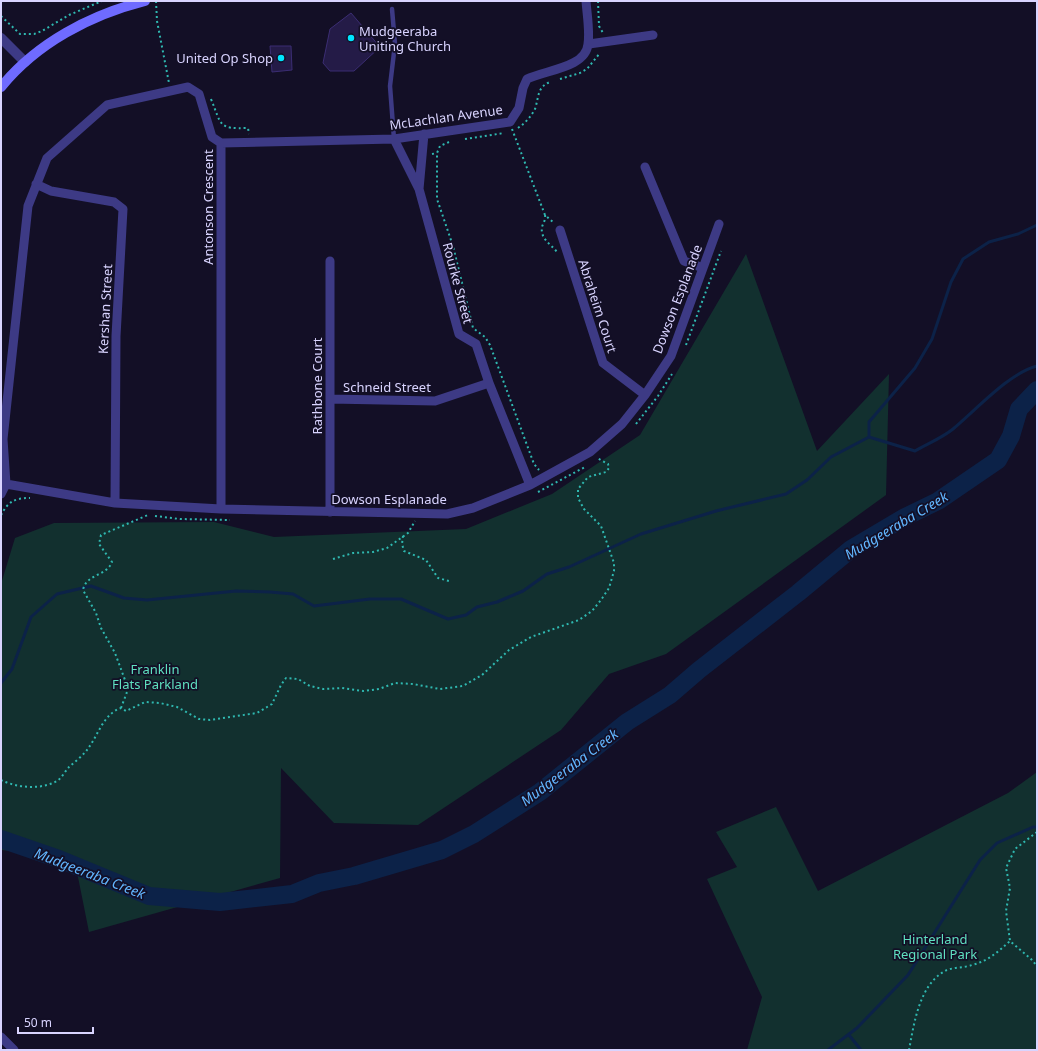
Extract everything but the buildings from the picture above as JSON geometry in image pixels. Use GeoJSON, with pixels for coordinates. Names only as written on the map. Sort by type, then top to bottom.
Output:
{"type":"FeatureCollection","features":[{"type":"Feature","properties":{"kind":"main road"},"geometry":{"type":"LineString","coordinates":[[1,87],[25,62],[42,48],[75,28],[119,8],[145,1]]}},
{"type":"Feature","properties":{"kind":"street"},"geometry":{"type":"LineString","coordinates":[[586,1],[589,44],[653,35]]}},
{"type":"Feature","properties":{"kind":"street"},"geometry":{"type":"LineString","coordinates":[[1,38],[25,62]]}},
{"type":"Feature","properties":{"kind":"street","name":"McLachlan Avenue"},"geometry":{"type":"LineString","coordinates":[[222,143],[394,139],[424,134],[511,126],[519,108],[523,88],[527,79],[581,60],[589,44]]}},
{"type":"Feature","properties":{"kind":"street","name":"Antonson Crescent"},"geometry":{"type":"LineString","coordinates":[[6,484],[3,439],[28,206],[47,158],[107,105],[188,87],[199,94],[212,137],[222,143],[222,509]]}},
{"type":"Feature","properties":{"kind":"street","name":"Rourke Street"},"geometry":{"type":"LineString","coordinates":[[419,189],[424,134]]}},
{"type":"Feature","properties":{"kind":"street","name":"Rourke Street"},"geometry":{"type":"LineString","coordinates":[[394,139],[419,189],[459,334],[476,344],[489,383],[530,486]]}},
{"type":"Feature","properties":{"kind":"street"},"geometry":{"type":"LineString","coordinates":[[645,167],[684,261],[703,268]]}},
{"type":"Feature","properties":{"kind":"street","name":"Kershan Street"},"geometry":{"type":"LineString","coordinates":[[36,184],[51,191],[114,202],[123,209],[116,336],[114,502]]}},
{"type":"Feature","properties":{"kind":"street","name":"Dowson Esplanade"},"geometry":{"type":"LineString","coordinates":[[6,484],[114,502],[222,509],[447,514],[473,508],[530,486],[546,476],[594,455],[622,424],[645,395],[671,356],[719,224]]}},
{"type":"Feature","properties":{"kind":"street","name":"Abraheim Court"},"geometry":{"type":"LineString","coordinates":[[560,230],[602,363],[645,395]]}},
{"type":"Feature","properties":{"kind":"street","name":"Rathbone Court"},"geometry":{"type":"LineString","coordinates":[[330,261],[330,512]]}},
{"type":"Feature","properties":{"kind":"street","name":"Schneid Street"},"geometry":{"type":"LineString","coordinates":[[330,399],[435,401],[489,383]]}},
{"type":"Feature","properties":{"kind":"street"},"geometry":{"type":"LineString","coordinates":[[1,494],[6,484]]}},
{"type":"Feature","properties":{"kind":"street"},"geometry":{"type":"LineString","coordinates":[[1,1037],[14,1050]]}},
{"type":"Feature","properties":{"kind":"lane"},"geometry":{"type":"LineString","coordinates":[[392,9],[395,44],[390,86],[394,139]]}},
{"type":"Feature","properties":{"kind":"path"},"geometry":{"type":"LineString","coordinates":[[1,16],[20,34],[34,34],[102,1]]}},
{"type":"Feature","properties":{"kind":"path"},"geometry":{"type":"LineString","coordinates":[[156,1],[157,21],[170,90]]}},
{"type":"Feature","properties":{"kind":"path"},"geometry":{"type":"LineString","coordinates":[[558,80],[580,73],[587,69],[597,54],[604,50],[603,31],[599,26],[598,1]]}},
{"type":"Feature","properties":{"kind":"path"},"geometry":{"type":"LineString","coordinates":[[463,140],[502,134],[511,126],[525,123],[534,110],[539,90],[551,82]]}},
{"type":"Feature","properties":{"kind":"path"},"geometry":{"type":"LineString","coordinates":[[209,93],[222,124],[228,128],[248,128],[249,143]]}},
{"type":"Feature","properties":{"kind":"path"},"geometry":{"type":"LineString","coordinates":[[511,126],[545,215],[560,230]]}},
{"type":"Feature","properties":{"kind":"path"},"geometry":{"type":"LineString","coordinates":[[456,140],[443,143],[437,153],[437,199],[453,246],[473,328],[485,337],[490,345],[534,464],[546,476],[550,486]]}},
{"type":"Feature","properties":{"kind":"path"},"geometry":{"type":"LineString","coordinates":[[422,154],[437,153]]}},
{"type":"Feature","properties":{"kind":"path"},"geometry":{"type":"LineString","coordinates":[[684,350],[721,251]]}},
{"type":"Feature","properties":{"kind":"path"},"geometry":{"type":"LineString","coordinates":[[633,426],[658,396],[674,370]]}},
{"type":"Feature","properties":{"kind":"path"},"geometry":{"type":"LineString","coordinates":[[594,455],[602,453]]}},
{"type":"Feature","properties":{"kind":"path"},"geometry":{"type":"LineString","coordinates":[[592,462],[594,455]]}},
{"type":"Feature","properties":{"kind":"path"},"geometry":{"type":"LineString","coordinates":[[1,780],[10,784],[41,787],[58,780],[66,770],[87,751],[104,722],[115,710],[121,708],[126,711],[145,702],[160,703],[177,707],[199,718],[210,720],[257,713],[272,704],[286,678],[298,679],[310,686],[323,689],[342,688],[363,691],[379,689],[395,683],[440,689],[463,686],[482,675],[509,650],[531,637],[580,620],[592,611],[609,588],[614,571],[614,563],[600,526],[584,509],[578,498],[578,489],[588,477],[606,472],[609,468],[608,464],[594,455]]}},
{"type":"Feature","properties":{"kind":"path"},"geometry":{"type":"LineString","coordinates":[[531,495],[587,465]]}},
{"type":"Feature","properties":{"kind":"path"},"geometry":{"type":"LineString","coordinates":[[1,515],[9,502],[15,499],[33,499]]}},
{"type":"Feature","properties":{"kind":"path"},"geometry":{"type":"LineString","coordinates":[[141,513],[180,518],[236,520]]}},
{"type":"Feature","properties":{"kind":"path"},"geometry":{"type":"LineString","coordinates":[[121,708],[127,692],[125,680],[115,653],[83,590],[87,580],[107,569],[112,562],[99,544],[101,535],[148,514]]}},
{"type":"Feature","properties":{"kind":"path"},"geometry":{"type":"LineString","coordinates":[[333,560],[353,553],[387,548],[411,529],[416,520],[407,520]]}},
{"type":"Feature","properties":{"kind":"path"},"geometry":{"type":"LineString","coordinates":[[403,536],[402,544],[404,551],[426,560],[438,578],[450,581]]}},
{"type":"Feature","properties":{"kind":"path"},"geometry":{"type":"LineString","coordinates":[[1037,832],[1015,849],[1006,868],[1010,888],[1006,911],[1010,941],[1037,966]]}},
{"type":"Feature","properties":{"kind":"path"},"geometry":{"type":"LineString","coordinates":[[909,1050],[919,1007],[928,986],[945,971],[974,965],[992,958],[1010,941]]}},
{"type":"Feature","properties":{"kind":"green space","name":"Franklin Flats Parkland"},"geometry":{"type":"Polygon","coordinates":[[[746,254],[817,451],[889,374],[886,495],[666,654],[609,674],[561,730],[418,825],[334,823],[281,768],[280,878],[89,932],[74,857],[1,850],[1,584],[15,538],[54,523],[214,522],[274,537],[466,529],[552,494],[640,435],[746,254]]]}},
{"type":"Feature","properties":{"kind":"green space","name":"Hinterland Regional Park"},"geometry":{"type":"Polygon","coordinates":[[[1037,772],[1037,1050],[747,1050],[762,997],[707,879],[737,867],[716,832],[776,807],[818,891],[1008,793],[1037,772]]]}},
{"type":"Feature","properties":{"kind":"waterway"},"geometry":{"type":"LineString","coordinates":[[869,437],[869,422],[915,368],[932,339],[951,282],[963,259],[989,242],[1018,234],[1037,225]]}},
{"type":"Feature","properties":{"kind":"waterway"},"geometry":{"type":"LineString","coordinates":[[1,683],[12,669],[31,617],[57,594],[91,586],[124,598],[147,600],[236,591],[293,594],[314,606],[370,599],[401,599],[448,619],[466,615],[477,607],[497,602],[523,591],[547,574],[569,567],[641,534],[716,511],[786,494],[807,480],[831,457],[869,437],[915,451],[949,432],[993,393],[1015,376],[1037,366]]}},
{"type":"Feature","properties":{"kind":"waterway","name":"Mudgeeraba Creek"},"geometry":{"type":"LineString","coordinates":[[1,839],[59,859],[149,896],[220,902],[292,894],[319,883],[354,876],[442,850],[474,834],[540,792],[627,722],[670,695],[699,670],[798,593],[851,549],[905,517],[938,501],[998,460],[1011,436],[1019,409],[1037,390]]}},
{"type":"Feature","properties":{"kind":"waterway"},"geometry":{"type":"LineString","coordinates":[[828,1050],[857,1028],[908,975],[980,860],[997,843],[1033,827],[1037,827]]}},
{"type":"Feature","properties":{"kind":"waterway"},"geometry":{"type":"LineString","coordinates":[[849,1035],[861,1050]]}},
{"type":"Feature","properties":{"kind":"place","name":"Mudgeeraba Uniting Church"},"geometry":{"type":"Point","coordinates":[351,38]}},
{"type":"Feature","properties":{"kind":"place","name":"United Op Shop"},"geometry":{"type":"Point","coordinates":[281,58]}}]}
